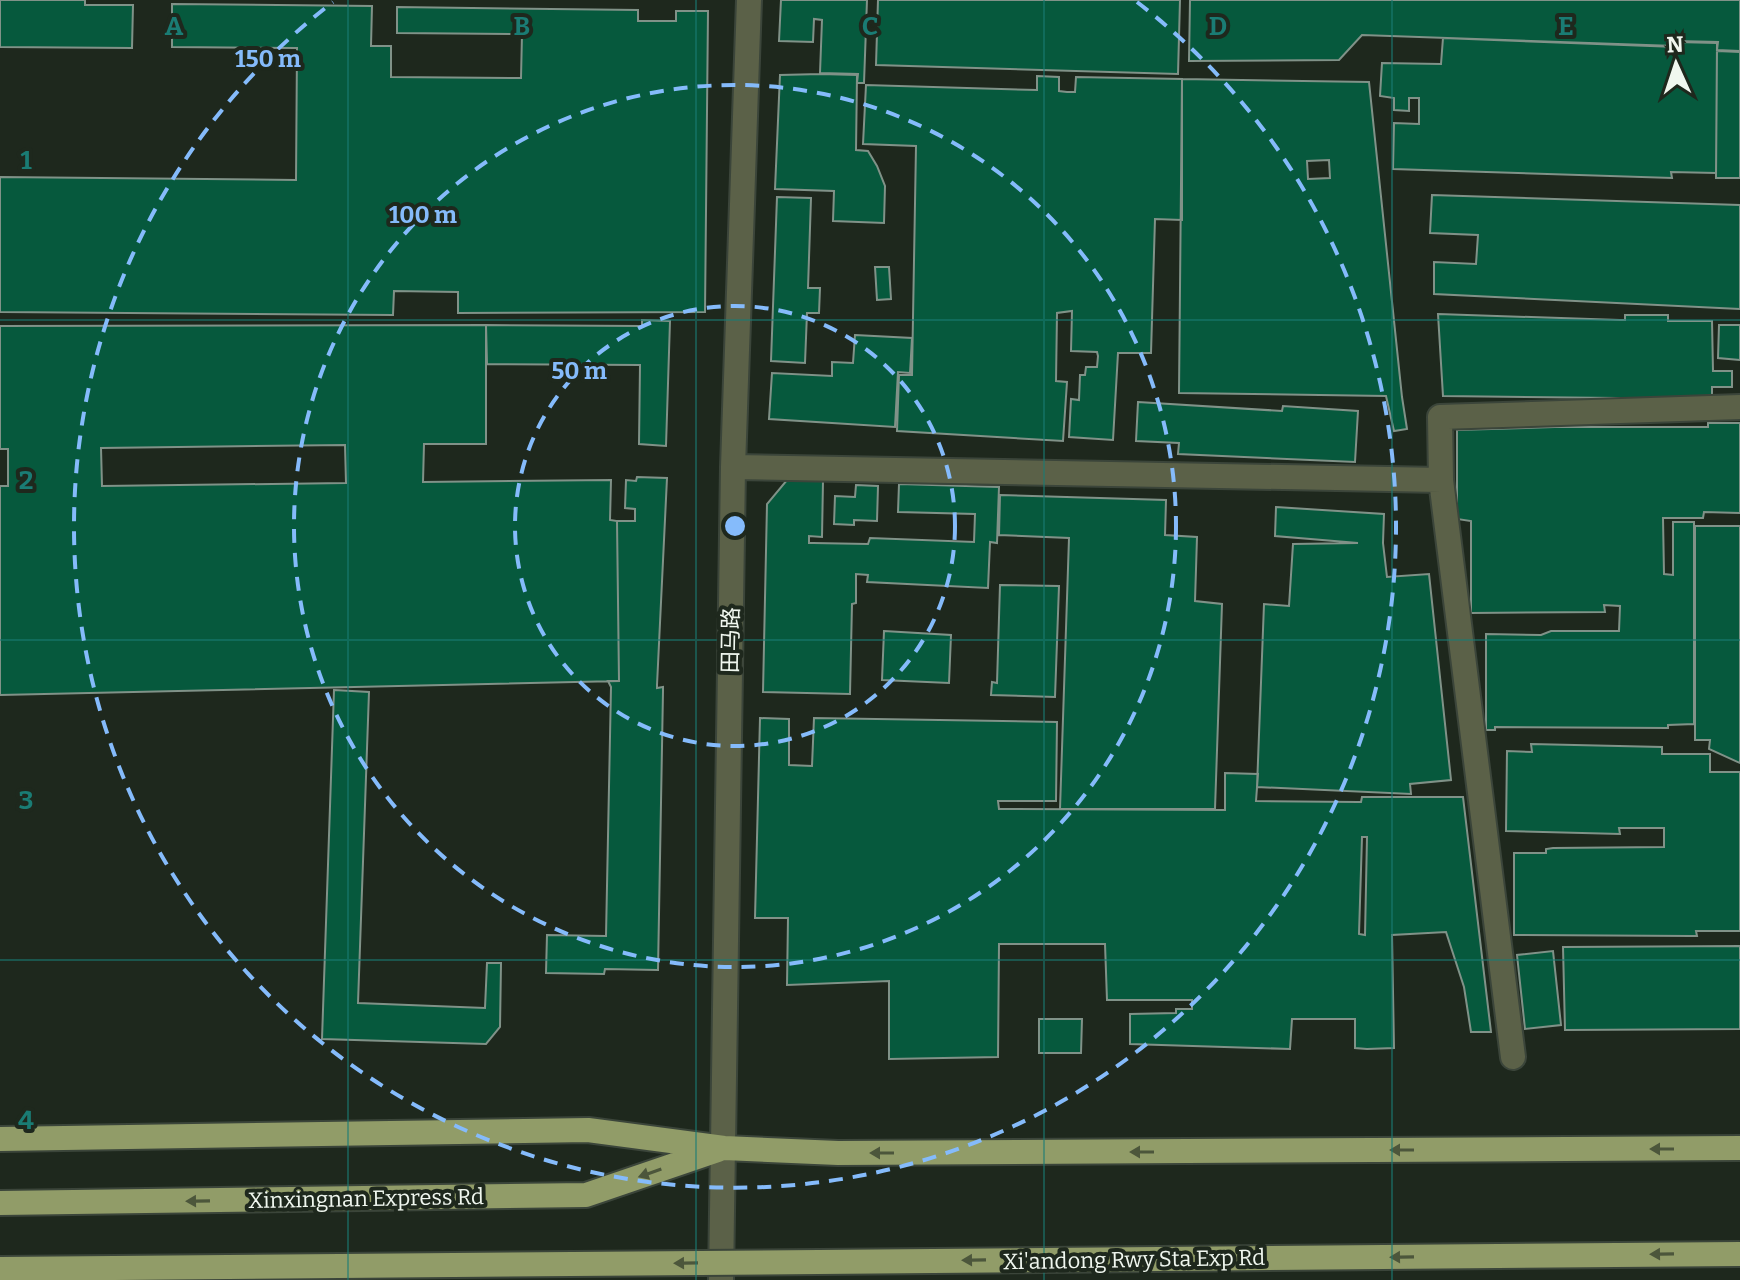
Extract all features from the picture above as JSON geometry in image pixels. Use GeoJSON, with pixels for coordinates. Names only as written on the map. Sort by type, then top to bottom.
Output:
{"type":"FeatureCollection","features":[{"type":"Feature","properties":{"kind":"main road"},"geometry":{"type":"LineString","coordinates":[[0,1139],[588,1130],[724,1148],[838,1153],[1740,1148]]}},
{"type":"Feature","properties":{"kind":"main road","name":"Xinxingnan Express Rd"},"geometry":{"type":"LineString","coordinates":[[0,1203],[586,1195],[724,1148]]}},
{"type":"Feature","properties":{"kind":"main road","name":"Xi'andong Rwy Sta Exp Rd"},"geometry":{"type":"LineString","coordinates":[[0,1269],[1740,1254]]}},
{"type":"Feature","properties":{"kind":"street","name":"田马路"},"geometry":{"type":"LineString","coordinates":[[721,1280],[733,467],[749,0]]}},
{"type":"Feature","properties":{"kind":"street"},"geometry":{"type":"LineString","coordinates":[[1513,1057],[1441,480],[1440,417],[1740,407]]}},
{"type":"Feature","properties":{"kind":"street"},"geometry":{"type":"LineString","coordinates":[[733,467],[1441,480]]}},
{"type":"Feature","properties":{"kind":"building"},"geometry":{"type":"Polygon","coordinates":[[[0,0],[85,0],[85,5],[133,5],[132,48],[0,47],[0,0]]]}},
{"type":"Feature","properties":{"kind":"building"},"geometry":{"type":"Polygon","coordinates":[[[781,0],[867,0],[864,83],[857,83],[858,74],[820,73],[822,20],[814,19],[813,42],[779,41],[781,0]]]}},
{"type":"Feature","properties":{"kind":"building"},"geometry":{"type":"Polygon","coordinates":[[[878,0],[1180,0],[1178,74],[876,65],[878,0]]]}},
{"type":"Feature","properties":{"kind":"building"},"geometry":{"type":"Polygon","coordinates":[[[1190,0],[1740,0],[1740,51],[1717,50],[1718,42],[1676,41],[1675,46],[1362,35],[1339,60],[1189,61],[1190,0]]]}},
{"type":"Feature","properties":{"kind":"building"},"geometry":{"type":"Polygon","coordinates":[[[172,4],[372,6],[371,46],[391,46],[391,77],[521,78],[522,34],[397,33],[397,7],[638,10],[638,21],[676,21],[676,11],[708,11],[705,312],[458,313],[458,292],[394,291],[393,315],[0,312],[0,177],[296,180],[297,48],[172,47],[172,4]]]}},
{"type":"Feature","properties":{"kind":"building"},"geometry":{"type":"Polygon","coordinates":[[[1443,38],[1676,47],[1677,42],[1717,43],[1716,173],[1671,172],[1672,178],[1393,169],[1394,123],[1419,124],[1419,98],[1409,98],[1409,111],[1394,110],[1394,98],[1380,96],[1382,63],[1441,64],[1443,38]]]}},
{"type":"Feature","properties":{"kind":"building"},"geometry":{"type":"Polygon","coordinates":[[[1717,51],[1740,52],[1740,178],[1716,178],[1717,51]]]}},
{"type":"Feature","properties":{"kind":"building"},"geometry":{"type":"Polygon","coordinates":[[[780,75],[857,75],[856,150],[868,151],[885,186],[884,223],[833,221],[834,191],[775,189],[780,75]]]}},
{"type":"Feature","properties":{"kind":"building"},"geometry":{"type":"Polygon","coordinates":[[[1037,76],[1059,77],[1059,91],[1067,92],[1075,92],[1076,77],[1182,79],[1182,220],[1155,219],[1151,353],[1118,353],[1113,440],[1069,437],[1071,399],[1079,400],[1080,375],[1085,375],[1086,367],[1097,367],[1098,356],[1097,352],[1071,351],[1072,311],[1057,313],[1056,381],[1067,382],[1063,441],[897,431],[899,375],[912,375],[916,146],[863,144],[866,85],[1037,90],[1037,76]]]}},
{"type":"Feature","properties":{"kind":"building"},"geometry":{"type":"Polygon","coordinates":[[[1182,79],[1369,82],[1407,429],[1394,431],[1386,396],[1179,393],[1182,79]],[[1329,160],[1307,161],[1308,179],[1330,178],[1329,160]]]}},
{"type":"Feature","properties":{"kind":"building"},"geometry":{"type":"Polygon","coordinates":[[[1432,195],[1740,205],[1740,309],[1434,294],[1434,262],[1476,264],[1478,235],[1430,233],[1432,195]]]}},
{"type":"Feature","properties":{"kind":"building"},"geometry":{"type":"Polygon","coordinates":[[[777,197],[811,198],[808,288],[820,288],[819,313],[807,313],[805,363],[771,361],[777,197]]]}},
{"type":"Feature","properties":{"kind":"building"},"geometry":{"type":"Polygon","coordinates":[[[875,267],[889,267],[891,299],[877,300],[875,267]]]}},
{"type":"Feature","properties":{"kind":"building"},"geometry":{"type":"Polygon","coordinates":[[[1438,314],[1620,320],[1625,320],[1625,315],[1668,315],[1668,321],[1712,321],[1713,371],[1732,371],[1732,387],[1712,387],[1712,399],[1443,396],[1438,314]]]}},
{"type":"Feature","properties":{"kind":"building"},"geometry":{"type":"Polygon","coordinates":[[[642,320],[670,321],[666,446],[639,444],[640,365],[487,364],[486,325],[642,326],[642,320]]]}},
{"type":"Feature","properties":{"kind":"building"},"geometry":{"type":"Polygon","coordinates":[[[486,325],[486,444],[424,444],[423,482],[611,480],[610,520],[617,521],[619,681],[0,695],[0,486],[8,486],[8,449],[0,449],[0,326],[486,325]],[[345,445],[101,448],[102,486],[346,483],[345,445]]]}},
{"type":"Feature","properties":{"kind":"building"},"geometry":{"type":"Polygon","coordinates":[[[1719,325],[1740,325],[1740,360],[1718,358],[1719,325]]]}},
{"type":"Feature","properties":{"kind":"building"},"geometry":{"type":"Polygon","coordinates":[[[855,335],[912,338],[910,373],[898,372],[895,427],[769,419],[772,373],[832,376],[832,362],[853,363],[855,335]]]}},
{"type":"Feature","properties":{"kind":"building"},"geometry":{"type":"Polygon","coordinates":[[[1138,402],[1282,411],[1283,406],[1358,411],[1355,462],[1178,454],[1179,443],[1136,441],[1138,402]]]}},
{"type":"Feature","properties":{"kind":"building"},"geometry":{"type":"Polygon","coordinates":[[[1708,423],[1740,423],[1740,513],[1704,512],[1703,518],[1663,518],[1664,574],[1673,575],[1673,522],[1694,522],[1694,724],[1668,725],[1668,728],[1495,727],[1495,730],[1486,730],[1486,634],[1619,631],[1620,606],[1604,605],[1605,612],[1471,613],[1471,521],[1457,519],[1457,430],[1708,427],[1708,423]]]}},
{"type":"Feature","properties":{"kind":"building"},"geometry":{"type":"Polygon","coordinates":[[[637,477],[667,478],[657,685],[657,688],[663,687],[658,970],[605,969],[604,974],[546,973],[547,935],[606,936],[611,687],[608,681],[619,681],[617,521],[635,521],[635,509],[625,508],[626,480],[636,481],[637,477]]]}},
{"type":"Feature","properties":{"kind":"building"},"geometry":{"type":"Polygon","coordinates":[[[787,480],[823,481],[822,537],[809,536],[809,543],[868,544],[870,538],[974,542],[975,514],[898,512],[899,484],[999,487],[997,543],[990,542],[988,588],[867,582],[868,575],[856,574],[856,603],[852,604],[850,694],[763,692],[767,504],[787,480]]]}},
{"type":"Feature","properties":{"kind":"building"},"geometry":{"type":"Polygon","coordinates":[[[856,485],[878,486],[877,521],[854,520],[854,525],[834,524],[835,496],[855,497],[856,485]]]}},
{"type":"Feature","properties":{"kind":"building"},"geometry":{"type":"Polygon","coordinates":[[[1000,495],[1166,500],[1165,535],[1197,537],[1195,601],[1222,604],[1215,809],[1060,809],[1069,538],[999,535],[1000,495]]]}},
{"type":"Feature","properties":{"kind":"building"},"geometry":{"type":"Polygon","coordinates":[[[1276,507],[1384,514],[1387,577],[1429,574],[1451,780],[1410,784],[1411,794],[1257,787],[1264,604],[1289,606],[1293,544],[1358,543],[1275,536],[1276,507]]]}},
{"type":"Feature","properties":{"kind":"building"},"geometry":{"type":"Polygon","coordinates":[[[1695,526],[1740,526],[1740,763],[1709,749],[1710,740],[1695,740],[1695,526]]]}},
{"type":"Feature","properties":{"kind":"building"},"geometry":{"type":"Polygon","coordinates":[[[1000,585],[1059,586],[1055,697],[991,695],[992,682],[997,683],[1000,585]]]}},
{"type":"Feature","properties":{"kind":"building"},"geometry":{"type":"Polygon","coordinates":[[[884,631],[951,635],[949,683],[882,680],[884,631]]]}},
{"type":"Feature","properties":{"kind":"building"},"geometry":{"type":"Polygon","coordinates":[[[334,690],[369,692],[358,1003],[485,1008],[487,963],[501,963],[500,1027],[486,1044],[322,1039],[334,690]]]}},
{"type":"Feature","properties":{"kind":"building"},"geometry":{"type":"Polygon","coordinates":[[[760,718],[789,719],[789,765],[812,766],[814,718],[1057,722],[1056,801],[998,801],[999,809],[1225,810],[1225,773],[1258,774],[1256,801],[1361,802],[1362,797],[1463,797],[1491,1032],[1471,1032],[1464,987],[1446,932],[1392,935],[1394,1048],[1367,1049],[1355,1048],[1355,1019],[1292,1019],[1290,1049],[1130,1044],[1130,1014],[1176,1013],[1176,1009],[1192,1009],[1192,1000],[1107,1000],[1105,944],[999,944],[998,1057],[889,1059],[889,981],[787,985],[788,918],[755,918],[760,718]],[[1362,837],[1359,934],[1365,935],[1367,837],[1362,837]]]}},
{"type":"Feature","properties":{"kind":"building"},"geometry":{"type":"Polygon","coordinates":[[[1531,744],[1662,747],[1662,754],[1710,754],[1710,772],[1740,772],[1740,931],[1696,931],[1697,936],[1514,935],[1514,853],[1546,853],[1546,849],[1553,848],[1664,847],[1664,828],[1619,828],[1620,834],[1506,831],[1507,751],[1532,752],[1531,744]]]}},
{"type":"Feature","properties":{"kind":"building"},"geometry":{"type":"Polygon","coordinates":[[[1740,946],[1740,1029],[1565,1030],[1563,947],[1740,946]]]}},
{"type":"Feature","properties":{"kind":"building"},"geometry":{"type":"Polygon","coordinates":[[[1553,951],[1561,1025],[1525,1029],[1517,955],[1553,951]]]}},
{"type":"Feature","properties":{"kind":"building"},"geometry":{"type":"Polygon","coordinates":[[[1039,1019],[1082,1019],[1081,1053],[1039,1053],[1039,1019]]]}}]}
